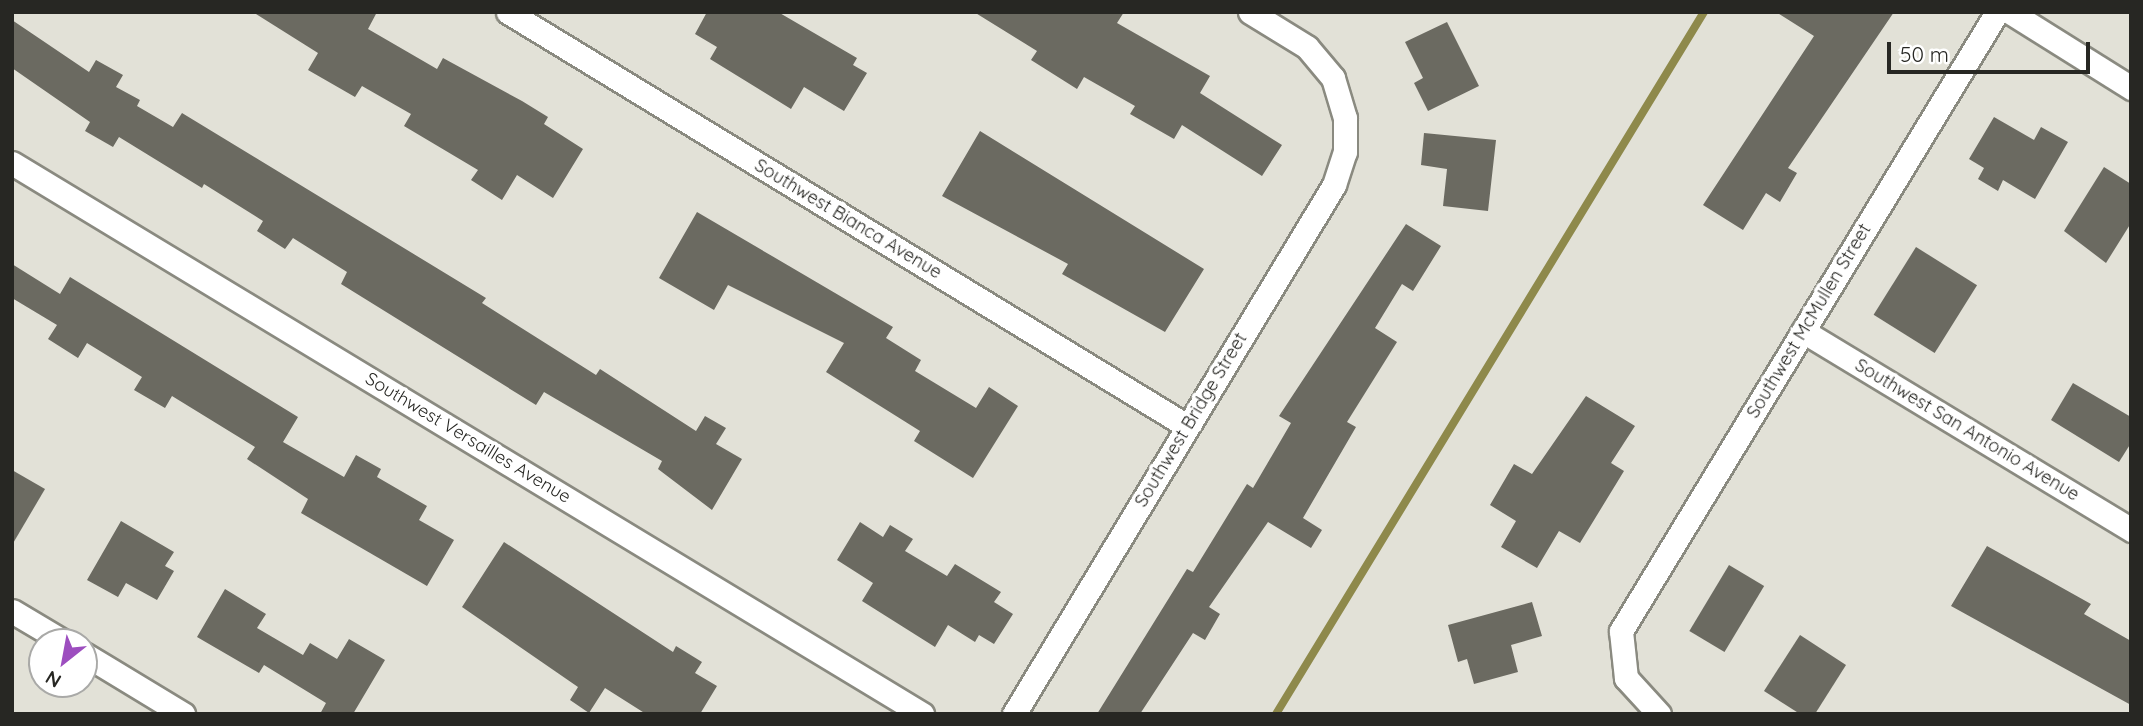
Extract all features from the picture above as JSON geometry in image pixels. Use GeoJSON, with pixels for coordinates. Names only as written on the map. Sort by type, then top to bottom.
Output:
{"type":"FeatureCollection","features":[{"type":"Feature","properties":{"kind":"street","name":"Southwest Bianca Avenue"},"geometry":{"type":"LineString","coordinates":[[508,12],[1187,426]]}},
{"type":"Feature","properties":{"kind":"street","name":"Southwest Bridge Street"},"geometry":{"type":"LineString","coordinates":[[1014,714],[1334,185],[1345,152],[1345,118],[1333,78],[1307,47],[1250,12]]}},
{"type":"Feature","properties":{"kind":"street","name":"Southwest McMullen Street"},"geometry":{"type":"LineString","coordinates":[[1659,714],[1626,678],[1621,631],[1997,12]]}},
{"type":"Feature","properties":{"kind":"street"},"geometry":{"type":"LineString","coordinates":[[2010,12],[2131,88]]}},
{"type":"Feature","properties":{"kind":"street","name":"Southwest Versailles Avenue"},"geometry":{"type":"LineString","coordinates":[[12,163],[922,714]]}},
{"type":"Feature","properties":{"kind":"street","name":"Southwest San Antonio Avenue"},"geometry":{"type":"LineString","coordinates":[[1803,331],[2131,530]]}},
{"type":"Feature","properties":{"kind":"street"},"geometry":{"type":"LineString","coordinates":[[12,611],[41,628]]}},
{"type":"Feature","properties":{"kind":"street"},"geometry":{"type":"LineString","coordinates":[[98,662],[183,714]]}},
{"type":"Feature","properties":{"kind":"building"},"geometry":{"type":"Polygon","coordinates":[[[253,12],[377,12],[368,29],[437,69],[443,58],[522,101],[548,117],[544,124],[583,149],[553,198],[517,175],[502,200],[471,180],[478,170],[404,126],[411,114],[362,86],[355,97],[308,70],[318,53],[253,12]]]}},
{"type":"Feature","properties":{"kind":"building"},"geometry":{"type":"Polygon","coordinates":[[[707,12],[778,12],[857,58],[853,65],[867,73],[844,111],[804,87],[791,109],[710,59],[717,47],[695,34],[707,12]]]}},
{"type":"Feature","properties":{"kind":"building"},"geometry":{"type":"Polygon","coordinates":[[[974,12],[1124,12],[1117,23],[1210,76],[1200,93],[1282,145],[1262,176],[1182,125],[1174,139],[1130,114],[1135,106],[1084,77],[1077,89],[1031,60],[1037,51],[974,12]]]}},
{"type":"Feature","properties":{"kind":"building"},"geometry":{"type":"Polygon","coordinates":[[[1776,12],[1894,12],[1788,168],[1797,173],[1780,202],[1766,193],[1743,230],[1703,205],[1814,36],[1776,12]]]}},
{"type":"Feature","properties":{"kind":"building"},"geometry":{"type":"Polygon","coordinates":[[[12,20],[89,72],[96,60],[123,75],[116,87],[140,100],[137,106],[173,127],[182,113],[486,298],[482,303],[596,375],[600,369],[696,431],[705,416],[726,428],[716,444],[742,459],[712,510],[658,469],[662,461],[544,392],[536,405],[341,284],[347,272],[293,238],[285,249],[257,231],[263,221],[204,184],[202,188],[119,137],[113,147],[85,131],[90,122],[12,68],[12,20]]]}},
{"type":"Feature","properties":{"kind":"building"},"geometry":{"type":"Polygon","coordinates":[[[1447,22],[1479,86],[1428,111],[1414,83],[1423,78],[1405,42],[1447,22]]]}},
{"type":"Feature","properties":{"kind":"building"},"geometry":{"type":"Polygon","coordinates":[[[1994,117],[2034,140],[2041,127],[2068,142],[2035,199],[2003,180],[1998,191],[1978,179],[1984,168],[1969,159],[1994,117]]]}},
{"type":"Feature","properties":{"kind":"building"},"geometry":{"type":"Polygon","coordinates":[[[980,131],[1204,269],[1165,332],[1062,274],[1068,264],[942,196],[980,131]]]}},
{"type":"Feature","properties":{"kind":"building"},"geometry":{"type":"Polygon","coordinates":[[[1424,133],[1496,140],[1488,211],[1443,206],[1447,169],[1421,165],[1424,133]]]}},
{"type":"Feature","properties":{"kind":"building"},"geometry":{"type":"Polygon","coordinates":[[[2104,167],[2131,184],[2131,223],[2106,263],[2064,231],[2104,167]]]}},
{"type":"Feature","properties":{"kind":"building"},"geometry":{"type":"Polygon","coordinates":[[[697,212],[893,327],[886,338],[921,360],[915,371],[976,408],[989,387],[1018,406],[973,478],[914,441],[920,431],[826,372],[844,343],[728,285],[714,310],[659,278],[697,212]]]}},
{"type":"Feature","properties":{"kind":"building"},"geometry":{"type":"Polygon","coordinates":[[[1406,224],[1441,246],[1413,291],[1402,284],[1375,328],[1397,342],[1347,422],[1356,427],[1303,518],[1322,530],[1311,548],[1268,522],[1209,607],[1220,614],[1205,640],[1193,633],[1140,714],[1097,714],[1187,569],[1193,572],[1247,484],[1253,488],[1291,423],[1279,416],[1406,224]]]}},
{"type":"Feature","properties":{"kind":"building"},"geometry":{"type":"Polygon","coordinates":[[[1916,247],[1977,285],[1935,353],[1874,315],[1916,247]]]}},
{"type":"Feature","properties":{"kind":"building"},"geometry":{"type":"Polygon","coordinates":[[[12,264],[60,294],[70,277],[298,417],[283,442],[344,477],[356,455],[381,469],[377,477],[427,506],[419,520],[454,540],[427,586],[301,513],[308,499],[247,459],[255,447],[172,396],[165,408],[134,390],[142,377],[87,343],[78,358],[48,339],[57,325],[12,298],[12,264]]]}},
{"type":"Feature","properties":{"kind":"building"},"geometry":{"type":"Polygon","coordinates":[[[2073,383],[2131,417],[2131,443],[2119,462],[2051,420],[2073,383]]]}},
{"type":"Feature","properties":{"kind":"building"},"geometry":{"type":"Polygon","coordinates":[[[1586,396],[1635,426],[1611,463],[1624,471],[1580,543],[1559,531],[1537,568],[1501,547],[1516,521],[1490,505],[1514,464],[1532,474],[1586,396]]]}},
{"type":"Feature","properties":{"kind":"building"},"geometry":{"type":"Polygon","coordinates":[[[12,470],[45,489],[12,545],[12,470]]]}},
{"type":"Feature","properties":{"kind":"building"},"geometry":{"type":"Polygon","coordinates":[[[121,521],[174,552],[165,566],[174,571],[157,600],[126,583],[118,597],[87,580],[121,521]]]}},
{"type":"Feature","properties":{"kind":"building"},"geometry":{"type":"Polygon","coordinates":[[[860,522],[883,537],[890,525],[913,539],[905,551],[947,576],[955,564],[1001,592],[994,602],[1013,614],[994,644],[979,635],[975,642],[948,625],[935,647],[862,601],[873,583],[837,560],[860,522]]]}},
{"type":"Feature","properties":{"kind":"building"},"geometry":{"type":"Polygon","coordinates":[[[504,542],[673,652],[676,646],[702,662],[695,673],[717,686],[700,714],[646,714],[605,688],[589,713],[570,700],[578,687],[462,607],[504,542]]]}},
{"type":"Feature","properties":{"kind":"building"},"geometry":{"type":"Polygon","coordinates":[[[1987,546],[2091,604],[2084,614],[2131,641],[2131,705],[1951,606],[1987,546]]]}},
{"type":"Feature","properties":{"kind":"building"},"geometry":{"type":"Polygon","coordinates":[[[1729,565],[1764,586],[1724,652],[1689,631],[1729,565]]]}},
{"type":"Feature","properties":{"kind":"building"},"geometry":{"type":"Polygon","coordinates":[[[225,589],[266,614],[257,628],[303,655],[310,643],[337,659],[349,639],[385,660],[353,714],[320,714],[326,703],[264,665],[259,673],[197,637],[225,589]]]}},
{"type":"Feature","properties":{"kind":"building"},"geometry":{"type":"Polygon","coordinates":[[[1532,602],[1542,636],[1511,645],[1518,672],[1474,684],[1467,659],[1458,662],[1448,625],[1532,602]]]}},
{"type":"Feature","properties":{"kind":"building"},"geometry":{"type":"Polygon","coordinates":[[[1800,635],[1846,665],[1815,714],[1800,714],[1764,691],[1800,635]]]}},
{"type":"Feature","properties":{"kind":"waterway"},"geometry":{"type":"LineString","coordinates":[[1276,714],[1704,12]]}}]}
